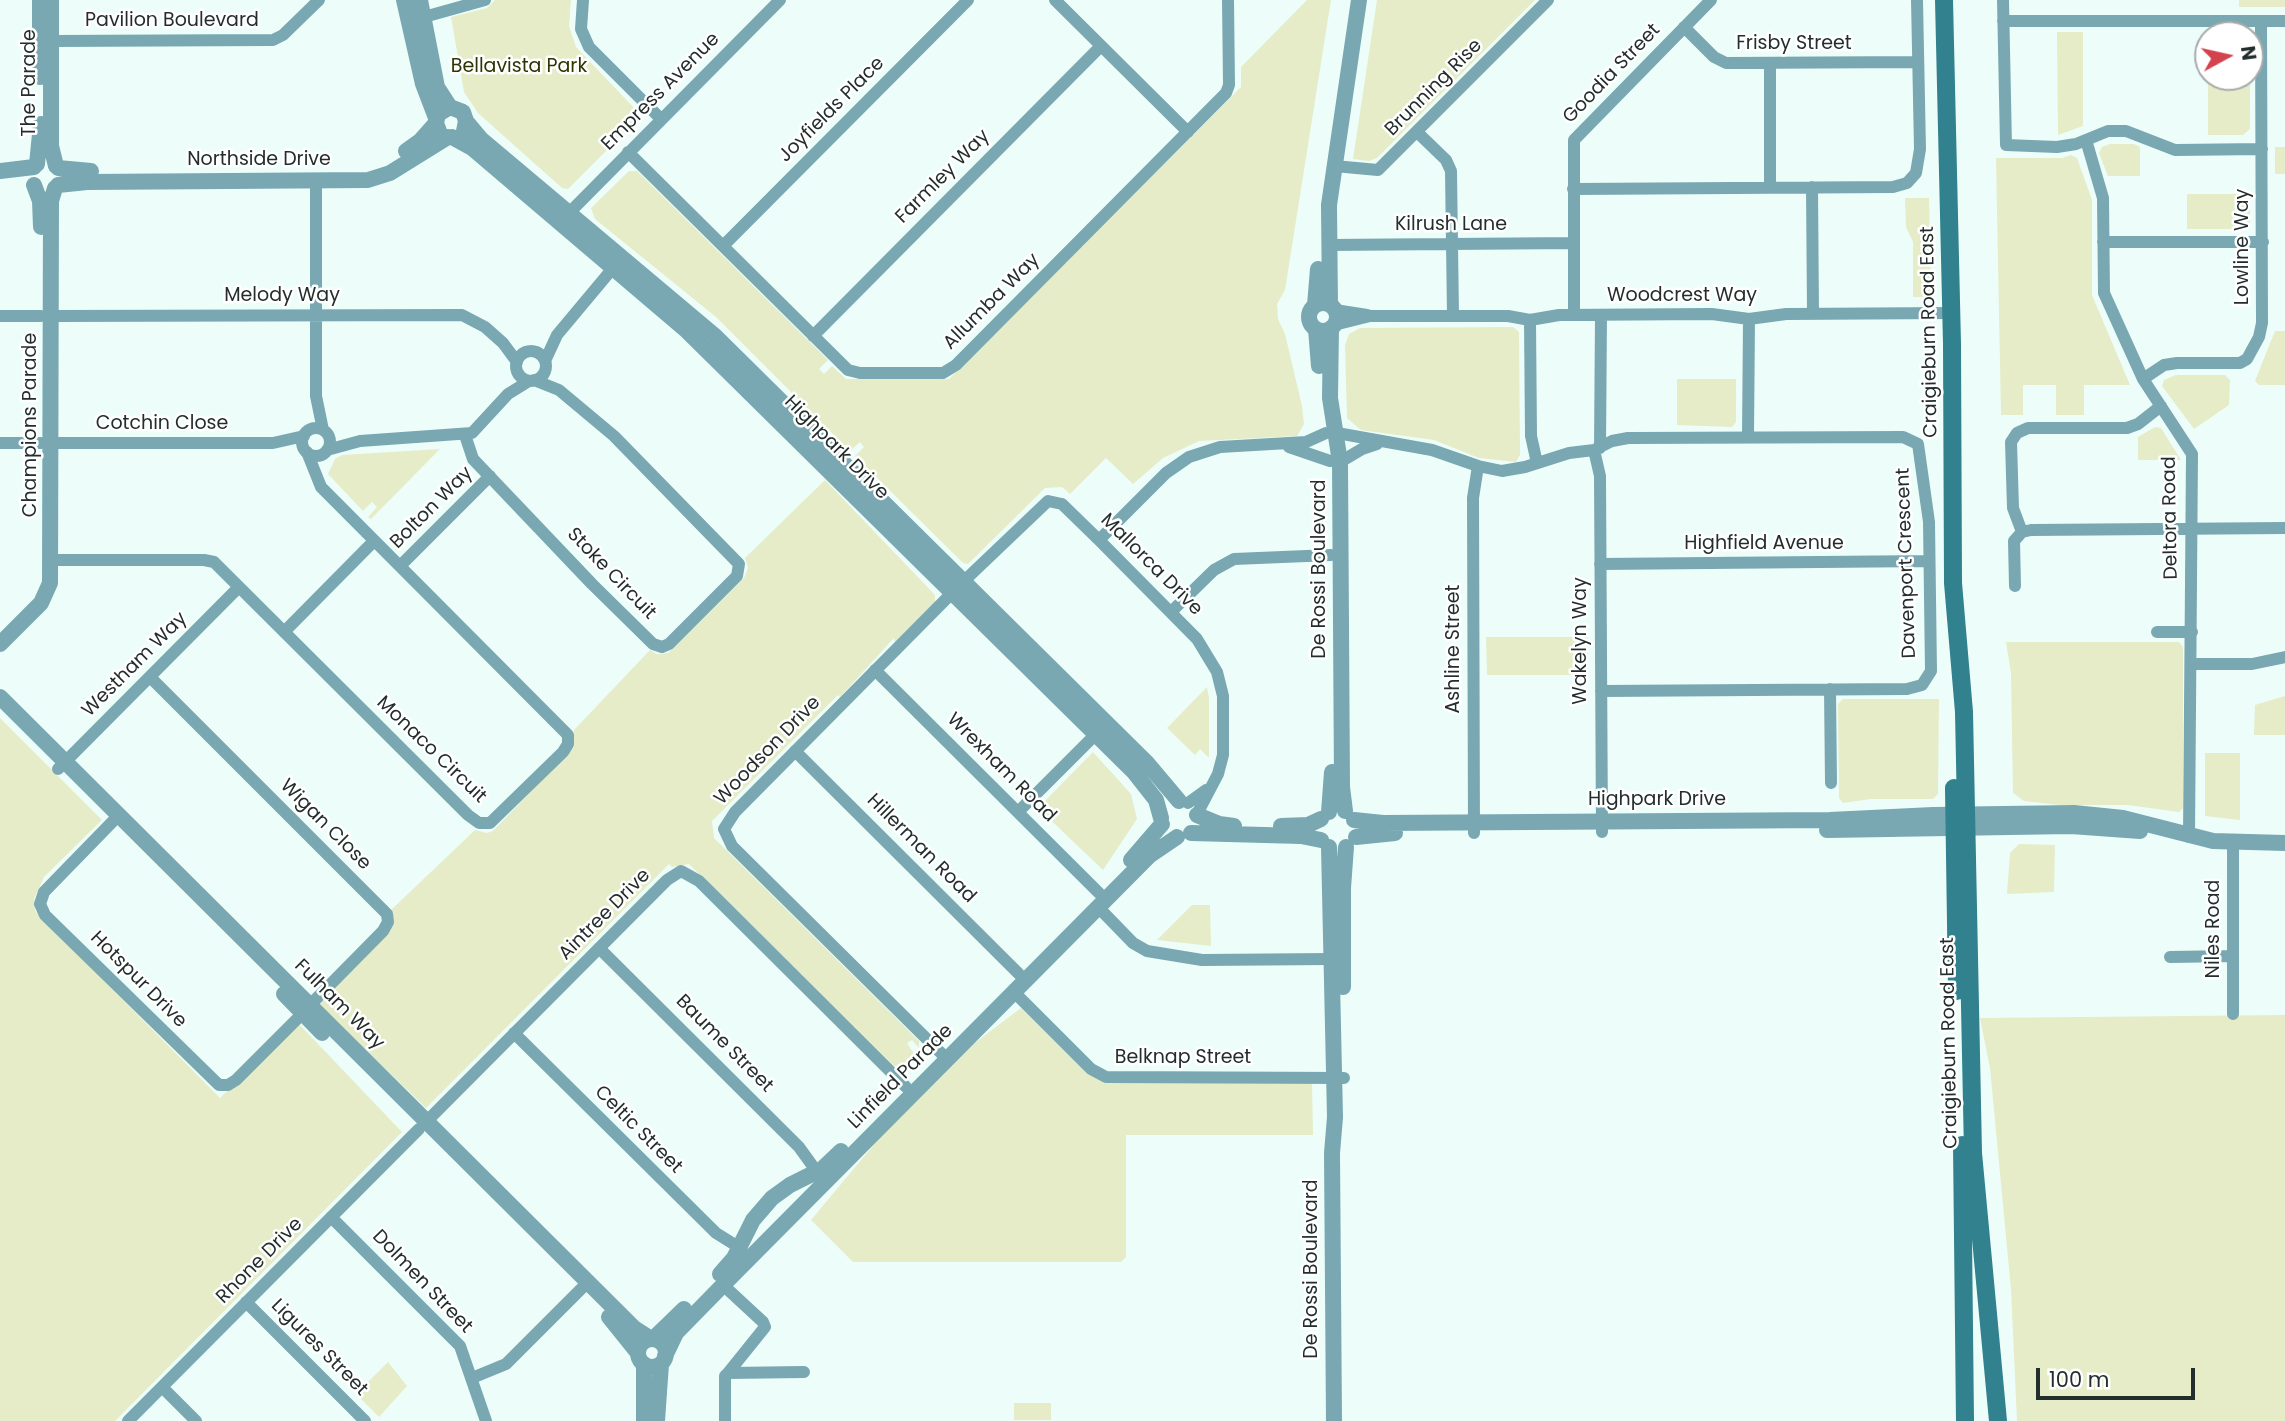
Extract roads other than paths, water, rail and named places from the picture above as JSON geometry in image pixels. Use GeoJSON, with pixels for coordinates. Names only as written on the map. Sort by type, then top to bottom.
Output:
{"type":"FeatureCollection","features":[{"type":"Feature","properties":{"kind":"main road","name":"Craigieburn Road East"},"geometry":{"type":"LineString","coordinates":[[1944,0],[1952,313],[1953,583],[1964,712],[1960,821],[1965,1421]]}},
{"type":"Feature","properties":{"kind":"main road","name":"Craigieburn Road East"},"geometry":{"type":"LineString","coordinates":[[1960,821],[1973,1153],[1998,1421]]}},
{"type":"Feature","properties":{"kind":"street","name":"The Parade"},"geometry":{"type":"LineString","coordinates":[[40,0],[46,41],[51,146],[57,177]]}},
{"type":"Feature","properties":{"kind":"street","name":"The Parade"},"geometry":{"type":"LineString","coordinates":[[35,175],[41,141],[51,0]]}},
{"type":"Feature","properties":{"kind":"street","name":"Pavilion Boulevard"},"geometry":{"type":"LineString","coordinates":[[46,41],[273,40],[288,31],[319,0]]}},
{"type":"Feature","properties":{"kind":"street"},"geometry":{"type":"LineString","coordinates":[[404,0],[423,84],[436,121],[440,132],[450,137],[464,130],[466,121],[459,109],[450,107],[441,110],[436,121]]}},
{"type":"Feature","properties":{"kind":"street"},"geometry":{"type":"LineString","coordinates":[[419,0],[437,87],[450,107]]}},
{"type":"Feature","properties":{"kind":"street"},"geometry":{"type":"LineString","coordinates":[[424,17],[485,0]]}},
{"type":"Feature","properties":{"kind":"street"},"geometry":{"type":"LineString","coordinates":[[583,0],[581,29],[589,47],[661,120]]}},
{"type":"Feature","properties":{"kind":"street","name":"Empress Avenue"},"geometry":{"type":"LineString","coordinates":[[564,219],[780,0]]}},
{"type":"Feature","properties":{"kind":"street","name":"Joyfields Place"},"geometry":{"type":"LineString","coordinates":[[723,246],[968,0]]}},
{"type":"Feature","properties":{"kind":"street"},"geometry":{"type":"LineString","coordinates":[[1055,0],[1188,132]]}},
{"type":"Feature","properties":{"kind":"street","name":"Allumba Way"},"geometry":{"type":"LineString","coordinates":[[628,152],[852,372],[948,371],[1228,89],[1228,0]]}},
{"type":"Feature","properties":{"kind":"street","name":"De Rossi Boulevard"},"geometry":{"type":"LineString","coordinates":[[1327,317],[1319,195],[1349,0]]}},
{"type":"Feature","properties":{"kind":"street","name":"De Rossi Boulevard"},"geometry":{"type":"LineString","coordinates":[[1339,1078],[1325,844],[1318,830],[1337,815],[1342,774],[1335,461],[1331,433],[1320,401],[1327,317],[1329,205],[1359,0]]}},
{"type":"Feature","properties":{"kind":"street","name":"Brunning Rise"},"geometry":{"type":"LineString","coordinates":[[1334,166],[1378,170],[1548,0]]}},
{"type":"Feature","properties":{"kind":"street","name":"Goodia Street"},"geometry":{"type":"LineString","coordinates":[[1574,315],[1573,148],[1578,134],[1711,0]]}},
{"type":"Feature","properties":{"kind":"street"},"geometry":{"type":"LineString","coordinates":[[1573,189],[1893,187],[1912,179],[1918,166],[1920,149],[1917,0]]}},
{"type":"Feature","properties":{"kind":"street"},"geometry":{"type":"LineString","coordinates":[[2003,0],[2006,145],[2057,147],[2108,131],[2126,131],[2175,150],[2262,149]]}},
{"type":"Feature","properties":{"kind":"street"},"geometry":{"type":"LineString","coordinates":[[2003,21],[2194,22]]}},
{"type":"Feature","properties":{"kind":"street"},"geometry":{"type":"LineString","coordinates":[[2264,22],[2285,21]]}},
{"type":"Feature","properties":{"kind":"street","name":"Frisby Street"},"geometry":{"type":"LineString","coordinates":[[1684,27],[1720,61],[1918,62]]}},
{"type":"Feature","properties":{"kind":"street","name":"Farmley Way"},"geometry":{"type":"LineString","coordinates":[[813,336],[1101,46]]}},
{"type":"Feature","properties":{"kind":"street"},"geometry":{"type":"LineString","coordinates":[[1770,63],[1770,187]]}},
{"type":"Feature","properties":{"kind":"street","name":"Lowline Way"},"geometry":{"type":"LineString","coordinates":[[2143,379],[2165,365],[2177,363],[2239,363],[2247,359],[2262,323],[2262,91]]}},
{"type":"Feature","properties":{"kind":"street","name":"Northside Drive"},"geometry":{"type":"LineString","coordinates":[[316,176],[376,168],[420,141],[436,121]]}},
{"type":"Feature","properties":{"kind":"street","name":"Highpark Drive"},"geometry":{"type":"LineString","coordinates":[[466,121],[481,139],[564,219]]}},
{"type":"Feature","properties":{"kind":"street"},"geometry":{"type":"LineString","coordinates":[[1417,132],[1446,160],[1451,171],[1453,316]]}},
{"type":"Feature","properties":{"kind":"street","name":"Northside Drive"},"geometry":{"type":"LineString","coordinates":[[57,177],[76,172],[376,179],[450,137]]}},
{"type":"Feature","properties":{"kind":"street","name":"Highpark Drive"},"geometry":{"type":"LineString","coordinates":[[450,137],[472,148],[618,262],[687,331],[1147,764],[1190,808],[1219,824],[1301,825],[1337,815],[1383,823],[1474,827],[1602,827],[1960,821],[2092,814],[2233,843],[2285,843]]}},
{"type":"Feature","properties":{"kind":"street","name":"Deltora Road"},"geometry":{"type":"LineString","coordinates":[[2086,140],[2103,198],[2104,293],[2143,379],[2192,454],[2189,836]]}},
{"type":"Feature","properties":{"kind":"street"},"geometry":{"type":"LineString","coordinates":[[0,182],[35,175],[47,161],[57,177],[44,191],[35,175]]}},
{"type":"Feature","properties":{"kind":"street"},"geometry":{"type":"LineString","coordinates":[[0,171],[35,175]]}},
{"type":"Feature","properties":{"kind":"street","name":"Champions Parade"},"geometry":{"type":"LineString","coordinates":[[35,175],[41,209],[46,316]]}},
{"type":"Feature","properties":{"kind":"street"},"geometry":{"type":"LineString","coordinates":[[316,176],[316,396],[325,432],[330,441],[318,480]]}},
{"type":"Feature","properties":{"kind":"street","name":"Champions Parade"},"geometry":{"type":"LineString","coordinates":[[0,630],[28,602],[40,583],[46,443],[46,316],[51,201],[57,177]]}},
{"type":"Feature","properties":{"kind":"street"},"geometry":{"type":"LineString","coordinates":[[1812,187],[1813,314]]}},
{"type":"Feature","properties":{"kind":"street"},"geometry":{"type":"LineString","coordinates":[[2103,242],[2263,242]]}},
{"type":"Feature","properties":{"kind":"street","name":"Kilrush Lane"},"geometry":{"type":"LineString","coordinates":[[1328,244],[1573,243]]}},
{"type":"Feature","properties":{"kind":"street"},"geometry":{"type":"LineString","coordinates":[[316,396],[306,433],[306,452],[315,456],[360,442],[466,435],[477,430],[508,394],[543,375],[557,335],[618,262]]}},
{"type":"Feature","properties":{"kind":"street","name":"Woodcrest Way"},"geometry":{"type":"LineString","coordinates":[[1327,317],[1508,316],[1530,320],[1574,315],[1712,314],[1749,319],[1771,314],[1952,313]]}},
{"type":"Feature","properties":{"kind":"street","name":"Melody Way"},"geometry":{"type":"LineString","coordinates":[[0,316],[461,315],[476,320],[503,343],[517,366]]}},
{"type":"Feature","properties":{"kind":"street","name":"Wakelyn Way"},"geometry":{"type":"LineString","coordinates":[[1601,315],[1597,449],[1600,476],[1602,827]]}},
{"type":"Feature","properties":{"kind":"street"},"geometry":{"type":"LineString","coordinates":[[1748,436],[1749,319]]}},
{"type":"Feature","properties":{"kind":"street"},"geometry":{"type":"LineString","coordinates":[[1530,320],[1531,436],[1537,463]]}},
{"type":"Feature","properties":{"kind":"street"},"geometry":{"type":"LineString","coordinates":[[508,394],[522,354],[557,335]]}},
{"type":"Feature","properties":{"kind":"street","name":"Melody Way"},"geometry":{"type":"LineString","coordinates":[[503,343],[530,351]]}},
{"type":"Feature","properties":{"kind":"street"},"geometry":{"type":"LineString","coordinates":[[530,351],[540,353],[546,363]]}},
{"type":"Feature","properties":{"kind":"street","name":"Stoke Circuit"},"geometry":{"type":"LineString","coordinates":[[546,363],[559,390]]}},
{"type":"Feature","properties":{"kind":"street"},"geometry":{"type":"LineString","coordinates":[[517,366],[532,381]]}},
{"type":"Feature","properties":{"kind":"street","name":"Stoke Circuit"},"geometry":{"type":"LineString","coordinates":[[466,435],[471,456],[601,593],[658,646],[666,646],[675,639],[737,576],[740,568],[732,553],[614,436],[559,390],[532,381]]}},
{"type":"Feature","properties":{"kind":"street"},"geometry":{"type":"LineString","coordinates":[[2022,532],[2013,508],[2011,442],[2017,433],[2028,428],[2127,428],[2138,424],[2161,406]]}},
{"type":"Feature","properties":{"kind":"street"},"geometry":{"type":"LineString","coordinates":[[306,433],[325,432],[360,442]]}},
{"type":"Feature","properties":{"kind":"street","name":"Cotchin Close"},"geometry":{"type":"LineString","coordinates":[[273,443],[306,433]]}},
{"type":"Feature","properties":{"kind":"street"},"geometry":{"type":"LineString","coordinates":[[1099,540],[1166,473],[1189,457],[1220,447],[1306,442],[1331,433]]}},
{"type":"Feature","properties":{"kind":"street","name":"Davenport Crescent"},"geometry":{"type":"LineString","coordinates":[[1331,433],[1432,450],[1478,466],[1502,471],[1569,453],[1597,449],[1619,439],[1903,437],[1914,441],[1921,449],[1929,561],[1928,678],[1912,689],[1601,691]]}},
{"type":"Feature","properties":{"kind":"street","name":"Cotchin Close"},"geometry":{"type":"LineString","coordinates":[[0,443],[273,443],[306,452]]}},
{"type":"Feature","properties":{"kind":"street","name":"Champions Parade"},"geometry":{"type":"LineString","coordinates":[[0,644],[41,603],[50,583],[46,443]]}},
{"type":"Feature","properties":{"kind":"street"},"geometry":{"type":"LineString","coordinates":[[1282,445],[1335,461],[1381,443]]}},
{"type":"Feature","properties":{"kind":"street","name":"Monaco Circuit"},"geometry":{"type":"LineString","coordinates":[[51,559],[204,560],[217,565],[468,815],[479,823],[490,823],[563,752],[568,744],[568,735],[321,487],[306,452]]}},
{"type":"Feature","properties":{"kind":"street","name":"De Rossi Boulevard"},"geometry":{"type":"LineString","coordinates":[[1334,1421],[1332,1146],[1339,1078],[1343,888],[1351,842],[1337,815],[1332,772],[1331,555],[1335,461]]}},
{"type":"Feature","properties":{"kind":"street","name":"Ashline Street"},"geometry":{"type":"LineString","coordinates":[[1474,827],[1473,498],[1478,466]]}},
{"type":"Feature","properties":{"kind":"street","name":"Bolton Way"},"geometry":{"type":"LineString","coordinates":[[400,566],[491,476]]}},
{"type":"Feature","properties":{"kind":"street","name":"Mallorca Drive"},"geometry":{"type":"LineString","coordinates":[[958,587],[1048,501],[1062,504],[1204,648],[1221,684],[1223,755],[1214,782],[1190,808]]}},
{"type":"Feature","properties":{"kind":"street"},"geometry":{"type":"LineString","coordinates":[[2015,586],[2014,541],[2022,532],[2192,527],[2285,528]]}},
{"type":"Feature","properties":{"kind":"street"},"geometry":{"type":"LineString","coordinates":[[284,632],[374,541]]}},
{"type":"Feature","properties":{"kind":"street"},"geometry":{"type":"LineString","coordinates":[[1171,612],[1213,570],[1234,559],[1331,555]]}},
{"type":"Feature","properties":{"kind":"street","name":"Highfield Avenue"},"geometry":{"type":"LineString","coordinates":[[1600,564],[1929,561]]}},
{"type":"Feature","properties":{"kind":"street","name":"Westham Way"},"geometry":{"type":"LineString","coordinates":[[62,765],[239,587]]}},
{"type":"Feature","properties":{"kind":"street","name":"Highpark Drive"},"geometry":{"type":"LineString","coordinates":[[958,587],[1149,790],[1159,805],[1162,821]]}},
{"type":"Feature","properties":{"kind":"street","name":"Woodson Drive"},"geometry":{"type":"LineString","coordinates":[[944,1056],[732,846],[724,834],[726,821],[958,587]]}},
{"type":"Feature","properties":{"kind":"street"},"geometry":{"type":"LineString","coordinates":[[2158,632],[2192,632]]}},
{"type":"Feature","properties":{"kind":"street"},"geometry":{"type":"LineString","coordinates":[[2192,664],[2252,664],[2285,657]]}},
{"type":"Feature","properties":{"kind":"street","name":"Wrexham Road"},"geometry":{"type":"LineString","coordinates":[[875,670],[1018,812],[1099,900],[1133,943],[1147,951],[1202,960],[1332,959]]}},
{"type":"Feature","properties":{"kind":"street","name":"Wigan Close"},"geometry":{"type":"LineString","coordinates":[[150,677],[387,914],[383,931],[307,1009]]}},
{"type":"Feature","properties":{"kind":"street"},"geometry":{"type":"LineString","coordinates":[[1830,689],[1831,783]]}},
{"type":"Feature","properties":{"kind":"street","name":"Fulham Way"},"geometry":{"type":"LineString","coordinates":[[0,697],[62,765],[584,1285],[634,1328],[652,1339]]}},
{"type":"Feature","properties":{"kind":"street","name":"Fulham Way"},"geometry":{"type":"LineString","coordinates":[[0,711],[62,765]]}},
{"type":"Feature","properties":{"kind":"street"},"geometry":{"type":"LineString","coordinates":[[1018,812],[1096,734]]}},
{"type":"Feature","properties":{"kind":"street","name":"Hillerman Road"},"geometry":{"type":"LineString","coordinates":[[795,751],[1019,974]]}},
{"type":"Feature","properties":{"kind":"street"},"geometry":{"type":"LineString","coordinates":[[1184,835],[1196,825],[1190,808],[1169,804],[1162,821],[1167,832],[1184,835],[1301,836],[1325,844]]}},
{"type":"Feature","properties":{"kind":"street","name":"Hotspur Drive"},"geometry":{"type":"LineString","coordinates":[[116,819],[41,897],[42,911],[55,925],[219,1085],[228,1085],[236,1080],[307,1009]]}},
{"type":"Feature","properties":{"kind":"street","name":"Linfield Parade"},"geometry":{"type":"LineString","coordinates":[[657,1421],[652,1359],[643,1342],[652,1339],[728,1266],[753,1220],[772,1198],[790,1185],[817,1172],[906,1087],[1014,992],[1099,900],[1162,821]]}},
{"type":"Feature","properties":{"kind":"street","name":"Highpark Drive"},"geometry":{"type":"LineString","coordinates":[[1325,844],[1474,827]]}},
{"type":"Feature","properties":{"kind":"street","name":"Linfield Parade"},"geometry":{"type":"LineString","coordinates":[[644,1421],[652,1359],[944,1056],[1019,974],[1149,856],[1184,835]]}},
{"type":"Feature","properties":{"kind":"street","name":"Niles Road"},"geometry":{"type":"LineString","coordinates":[[2233,843],[2234,1014]]}},
{"type":"Feature","properties":{"kind":"street","name":"Aintree Drive"},"geometry":{"type":"LineString","coordinates":[[423,1125],[676,872],[688,873],[906,1087]]}},
{"type":"Feature","properties":{"kind":"street","name":"Baume Street"},"geometry":{"type":"LineString","coordinates":[[599,948],[801,1148],[817,1172]]}},
{"type":"Feature","properties":{"kind":"street"},"geometry":{"type":"LineString","coordinates":[[2170,957],[2233,956]]}},
{"type":"Feature","properties":{"kind":"street","name":"Belknap Street"},"geometry":{"type":"LineString","coordinates":[[1014,992],[1091,1069],[1106,1077],[1339,1078]]}},
{"type":"Feature","properties":{"kind":"street","name":"Celtic Street"},"geometry":{"type":"LineString","coordinates":[[514,1033],[716,1233],[740,1248]]}},
{"type":"Feature","properties":{"kind":"street","name":"Rhone Drive"},"geometry":{"type":"LineString","coordinates":[[128,1421],[423,1125]]}},
{"type":"Feature","properties":{"kind":"street","name":"Dolmen Street"},"geometry":{"type":"LineString","coordinates":[[331,1217],[464,1352],[486,1421]]}},
{"type":"Feature","properties":{"kind":"street"},"geometry":{"type":"LineString","coordinates":[[472,1378],[506,1364],[584,1285]]}},
{"type":"Feature","properties":{"kind":"street","name":"Fulham Way"},"geometry":{"type":"LineString","coordinates":[[584,1285],[620,1328],[652,1359]]}},
{"type":"Feature","properties":{"kind":"street"},"geometry":{"type":"LineString","coordinates":[[723,1285],[763,1322],[765,1327],[725,1376],[725,1421]]}},
{"type":"Feature","properties":{"kind":"street","name":"Ligures Street"},"geometry":{"type":"LineString","coordinates":[[246,1303],[365,1421]]}},
{"type":"Feature","properties":{"kind":"street"},"geometry":{"type":"LineString","coordinates":[[728,1373],[804,1372]]}},
{"type":"Feature","properties":{"kind":"street"},"geometry":{"type":"LineString","coordinates":[[162,1387],[196,1421]]}},
{"type":"Feature","properties":{"kind":"park label","name":"Bellavista Park"},"geometry":{"type":"Point","coordinates":[519,67]}}]}
